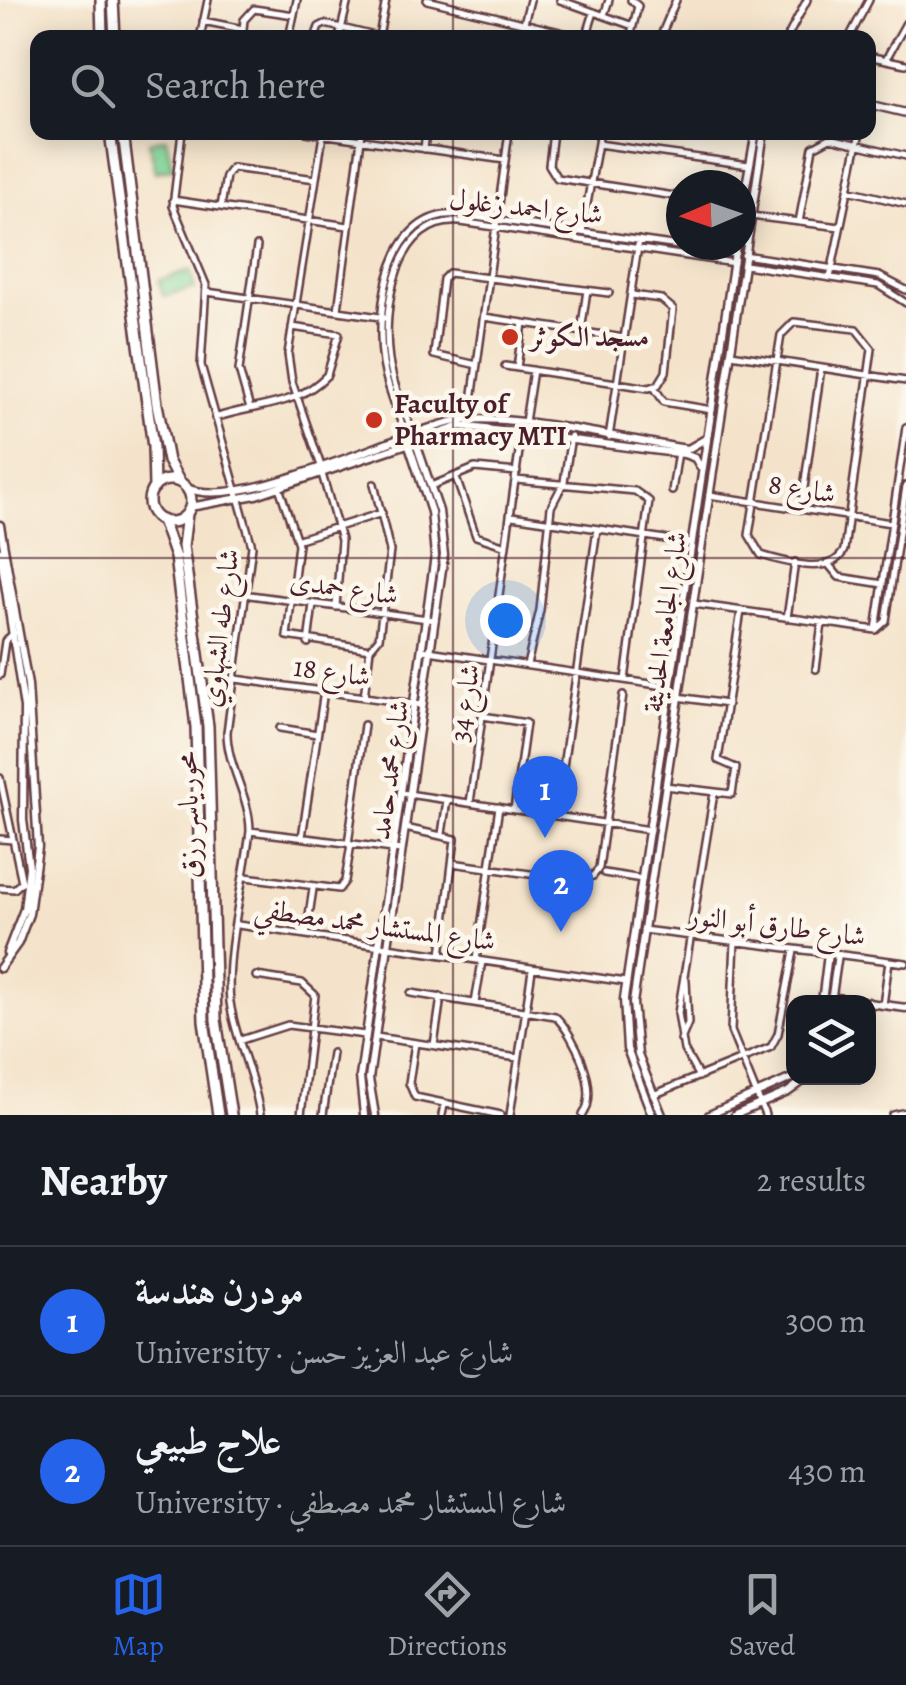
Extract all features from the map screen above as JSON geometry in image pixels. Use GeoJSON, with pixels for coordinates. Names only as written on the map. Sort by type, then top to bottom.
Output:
{"type":"FeatureCollection","features":[{"type":"Feature","properties":{"kind":"main road"},"geometry":{"type":"LineString","coordinates":[[100,0],[102,30]]}},
{"type":"Feature","properties":{"kind":"main road"},"geometry":{"type":"LineString","coordinates":[[114,0],[114,30]]}},
{"type":"Feature","properties":{"kind":"main road"},"geometry":{"type":"LineString","coordinates":[[111,140],[153,447],[154,488],[150,506],[162,520],[174,521],[188,510],[183,485],[168,461],[157,404],[124,140]]}},
{"type":"Feature","properties":{"kind":"main road"},"geometry":{"type":"LineString","coordinates":[[154,488],[167,480],[183,485]]}},
{"type":"Feature","properties":{"kind":"main road","name":"محور ياسر رزق"},"geometry":{"type":"LineString","coordinates":[[188,510],[183,546],[210,746],[216,1020],[231,1115]]}},
{"type":"Feature","properties":{"kind":"main road","name":"محور ياسر رزق"},"geometry":{"type":"LineString","coordinates":[[162,520],[174,557],[194,708],[203,1002],[218,1115]]}},
{"type":"Feature","properties":{"kind":"street"},"geometry":{"type":"LineString","coordinates":[[201,30],[208,0]]}},
{"type":"Feature","properties":{"kind":"street"},"geometry":{"type":"LineString","coordinates":[[291,30],[297,0]]}},
{"type":"Feature","properties":{"kind":"street"},"geometry":{"type":"LineString","coordinates":[[341,28],[348,0]]}},
{"type":"Feature","properties":{"kind":"street"},"geometry":{"type":"LineString","coordinates":[[381,30],[386,0]]}},
{"type":"Feature","properties":{"kind":"street"},"geometry":{"type":"LineString","coordinates":[[427,0],[552,30]]}},
{"type":"Feature","properties":{"kind":"street"},"geometry":{"type":"LineString","coordinates":[[528,30],[530,0]]}},
{"type":"Feature","properties":{"kind":"street"},"geometry":{"type":"LineString","coordinates":[[560,0],[583,4],[633,26]]}},
{"type":"Feature","properties":{"kind":"street"},"geometry":{"type":"LineString","coordinates":[[604,16],[608,0]]}},
{"type":"Feature","properties":{"kind":"street"},"geometry":{"type":"LineString","coordinates":[[631,0],[638,6],[632,30]]}},
{"type":"Feature","properties":{"kind":"street"},"geometry":{"type":"LineString","coordinates":[[663,30],[676,0]]}},
{"type":"Feature","properties":{"kind":"street"},"geometry":{"type":"LineString","coordinates":[[791,30],[807,0]]}},
{"type":"Feature","properties":{"kind":"street"},"geometry":{"type":"LineString","coordinates":[[853,30],[869,0]]}},
{"type":"Feature","properties":{"kind":"street"},"geometry":{"type":"LineString","coordinates":[[203,20],[243,29],[248,14],[258,8],[294,15]]}},
{"type":"Feature","properties":{"kind":"street"},"geometry":{"type":"LineString","coordinates":[[588,30],[594,12]]}},
{"type":"Feature","properties":{"kind":"street"},"geometry":{"type":"LineString","coordinates":[[886,60],[906,22]]}},
{"type":"Feature","properties":{"kind":"street"},"geometry":{"type":"LineString","coordinates":[[320,30],[323,24],[350,30]]}},
{"type":"Feature","properties":{"kind":"street"},"geometry":{"type":"LineString","coordinates":[[876,58],[906,64]]}},
{"type":"Feature","properties":{"kind":"street"},"geometry":{"type":"LineString","coordinates":[[876,106],[906,113]]}},
{"type":"Feature","properties":{"kind":"street"},"geometry":{"type":"LineString","coordinates":[[181,140],[172,200],[208,292],[387,318]]}},
{"type":"Feature","properties":{"kind":"street"},"geometry":{"type":"LineString","coordinates":[[326,140],[316,178],[288,363],[339,527],[342,566],[336,607]]}},
{"type":"Feature","properties":{"kind":"street"},"geometry":{"type":"LineString","coordinates":[[338,310],[360,140]]}},
{"type":"Feature","properties":{"kind":"street"},"geometry":{"type":"LineString","coordinates":[[380,140],[504,160]]}},
{"type":"Feature","properties":{"kind":"street"},"geometry":{"type":"LineString","coordinates":[[424,149],[425,140]]}},
{"type":"Feature","properties":{"kind":"street"},"geometry":{"type":"LineString","coordinates":[[469,422],[508,140]]}},
{"type":"Feature","properties":{"kind":"street"},"geometry":{"type":"LineString","coordinates":[[553,140],[552,172],[561,180],[666,195]]}},
{"type":"Feature","properties":{"kind":"street"},"geometry":{"type":"LineString","coordinates":[[582,236],[599,140]]}},
{"type":"Feature","properties":{"kind":"street","name":"شارع الجامعة الحديثة"},"geometry":{"type":"LineString","coordinates":[[748,170],[754,140]]}},
{"type":"Feature","properties":{"kind":"street","name":"شارع الجامعة الحديثة"},"geometry":{"type":"LineString","coordinates":[[754,170],[762,140]]}},
{"type":"Feature","properties":{"kind":"street"},"geometry":{"type":"LineString","coordinates":[[798,222],[815,143],[822,140]]}},
{"type":"Feature","properties":{"kind":"street"},"geometry":{"type":"LineString","coordinates":[[835,140],[906,156]]}},
{"type":"Feature","properties":{"kind":"street"},"geometry":{"type":"LineString","coordinates":[[830,278],[858,140]]}},
{"type":"Feature","properties":{"kind":"street"},"geometry":{"type":"LineString","coordinates":[[598,144],[748,165]]}},
{"type":"Feature","properties":{"kind":"street"},"geometry":{"type":"LineString","coordinates":[[220,207],[226,176],[236,167],[316,178]]}},
{"type":"Feature","properties":{"kind":"street"},"geometry":{"type":"LineString","coordinates":[[848,190],[906,204]]}},
{"type":"Feature","properties":{"kind":"street"},"geometry":{"type":"LineString","coordinates":[[172,200],[348,226]]}},
{"type":"Feature","properties":{"kind":"street"},"geometry":{"type":"LineString","coordinates":[[756,212],[840,227]]}},
{"type":"Feature","properties":{"kind":"street","name":"شارع احمد زغلول"},"geometry":{"type":"LineString","coordinates":[[410,438],[388,374],[387,318],[400,262],[413,239],[435,224],[470,220],[666,244]]}},
{"type":"Feature","properties":{"kind":"street","name":"شارع احمد زغلول"},"geometry":{"type":"LineString","coordinates":[[582,236],[666,250]]}},
{"type":"Feature","properties":{"kind":"street"},"geometry":{"type":"LineString","coordinates":[[609,437],[640,240]]}},
{"type":"Feature","properties":{"kind":"street"},"geometry":{"type":"LineString","coordinates":[[250,409],[238,374],[257,246]]}},
{"type":"Feature","properties":{"kind":"street"},"geometry":{"type":"LineString","coordinates":[[756,258],[880,276],[906,290]]}},
{"type":"Feature","properties":{"kind":"street","name":"شارع الجامعة الحديثة"},"geometry":{"type":"LineString","coordinates":[[662,1115],[633,1025],[664,786],[672,686],[706,494],[737,260]]}},
{"type":"Feature","properties":{"kind":"street","name":"شارع الجامعة الحديثة"},"geometry":{"type":"LineString","coordinates":[[652,1115],[630,1060],[623,1025],[626,982],[650,830],[678,697],[691,604],[692,543],[712,410],[728,354],[738,260]]}},
{"type":"Feature","properties":{"kind":"street"},"geometry":{"type":"LineString","coordinates":[[755,260],[886,287],[906,303]]}},
{"type":"Feature","properties":{"kind":"street"},"geometry":{"type":"LineString","coordinates":[[477,365],[434,355],[441,297],[449,273],[609,292]]}},
{"type":"Feature","properties":{"kind":"street"},"geometry":{"type":"LineString","coordinates":[[581,332],[587,290]]}},
{"type":"Feature","properties":{"kind":"street","name":"شارع طه الشهاوي"},"geometry":{"type":"LineString","coordinates":[[208,292],[201,365],[252,546],[227,743],[250,831],[230,998],[260,1115]]}},
{"type":"Feature","properties":{"kind":"street"},"geometry":{"type":"LineString","coordinates":[[632,295],[665,300],[674,313],[664,377],[654,388]]}},
{"type":"Feature","properties":{"kind":"street"},"geometry":{"type":"LineString","coordinates":[[484,317],[625,338]]}},
{"type":"Feature","properties":{"kind":"street"},"geometry":{"type":"LineString","coordinates":[[829,565],[842,554],[870,344],[861,332],[850,328],[794,322],[781,335],[749,535],[754,549],[766,557],[829,565],[839,577],[882,584]]}},
{"type":"Feature","properties":{"kind":"street"},"geometry":{"type":"LineString","coordinates":[[517,368],[523,323]]}},
{"type":"Feature","properties":{"kind":"street"},"geometry":{"type":"LineString","coordinates":[[215,418],[250,409],[269,409],[327,376],[340,336],[292,327]]}},
{"type":"Feature","properties":{"kind":"street"},"geometry":{"type":"LineString","coordinates":[[728,354],[906,381]]}},
{"type":"Feature","properties":{"kind":"street"},"geometry":{"type":"LineString","coordinates":[[505,366],[654,388],[664,402],[712,410]]}},
{"type":"Feature","properties":{"kind":"street"},"geometry":{"type":"LineString","coordinates":[[802,509],[821,368]]}},
{"type":"Feature","properties":{"kind":"street","name":"شارع 34"},"geometry":{"type":"LineString","coordinates":[[470,803],[533,370]]}},
{"type":"Feature","properties":{"kind":"street"},"geometry":{"type":"LineString","coordinates":[[188,510],[469,422],[688,449],[702,445],[708,436]]}},
{"type":"Feature","properties":{"kind":"street"},"geometry":{"type":"LineString","coordinates":[[523,427],[678,452],[698,460],[702,475]]}},
{"type":"Feature","properties":{"kind":"street"},"geometry":{"type":"LineString","coordinates":[[876,630],[906,428]]}},
{"type":"Feature","properties":{"kind":"street"},"geometry":{"type":"LineString","coordinates":[[527,665],[540,610],[552,503],[564,482],[571,436]]}},
{"type":"Feature","properties":{"kind":"street","name":"شارع محمد حامد"},"geometry":{"type":"LineString","coordinates":[[364,1115],[359,1087],[444,544],[430,486],[410,438]]}},
{"type":"Feature","properties":{"kind":"street","name":"شارع محمد حامد"},"geometry":{"type":"LineString","coordinates":[[410,438],[435,538],[431,620]]}},
{"type":"Feature","properties":{"kind":"street"},"geometry":{"type":"LineString","coordinates":[[672,491],[678,452]]}},
{"type":"Feature","properties":{"kind":"street"},"geometry":{"type":"LineString","coordinates":[[430,486],[478,467],[517,472]]}},
{"type":"Feature","properties":{"kind":"street"},"geometry":{"type":"LineString","coordinates":[[183,485],[206,494],[238,494],[279,487],[321,468]]}},
{"type":"Feature","properties":{"kind":"street"},"geometry":{"type":"LineString","coordinates":[[456,478],[476,536],[506,546]]}},
{"type":"Feature","properties":{"kind":"street"},"geometry":{"type":"LineString","coordinates":[[516,480],[564,482],[643,494],[650,505],[626,680]]}},
{"type":"Feature","properties":{"kind":"street"},"geometry":{"type":"LineString","coordinates":[[364,697],[370,650],[378,643],[390,551],[374,484]]}},
{"type":"Feature","properties":{"kind":"street"},"geometry":{"type":"LineString","coordinates":[[691,604],[876,630],[886,621],[906,486]]}},
{"type":"Feature","properties":{"kind":"street"},"geometry":{"type":"LineString","coordinates":[[279,487],[298,539],[287,636],[370,650]]}},
{"type":"Feature","properties":{"kind":"street","name":"شارع 8"},"geometry":{"type":"LineString","coordinates":[[706,494],[892,523]]}},
{"type":"Feature","properties":{"kind":"street"},"geometry":{"type":"LineString","coordinates":[[298,539],[382,514]]}},
{"type":"Feature","properties":{"kind":"street"},"geometry":{"type":"LineString","coordinates":[[512,516],[692,543]]}},
{"type":"Feature","properties":{"kind":"street"},"geometry":{"type":"LineString","coordinates":[[0,526],[28,685],[35,806],[34,894],[22,934],[0,968]]}},
{"type":"Feature","properties":{"kind":"street"},"geometry":{"type":"LineString","coordinates":[[556,816],[597,529]]}},
{"type":"Feature","properties":{"kind":"street"},"geometry":{"type":"LineString","coordinates":[[0,551],[25,723],[28,888],[6,958]]}},
{"type":"Feature","properties":{"kind":"street"},"geometry":{"type":"LineString","coordinates":[[787,618],[795,562]]}},
{"type":"Feature","properties":{"kind":"street","name":"شارع حمدى"},"geometry":{"type":"LineString","coordinates":[[248,595],[431,620]]}},
{"type":"Feature","properties":{"kind":"street"},"geometry":{"type":"LineString","coordinates":[[308,642],[313,604]]}},
{"type":"Feature","properties":{"kind":"street"},"geometry":{"type":"LineString","coordinates":[[664,786],[732,794],[736,769],[718,761],[741,611]]}},
{"type":"Feature","properties":{"kind":"street"},"geometry":{"type":"LineString","coordinates":[[1,624],[12,620]]}},
{"type":"Feature","properties":{"kind":"street"},"geometry":{"type":"LineString","coordinates":[[816,668],[822,624]]}},
{"type":"Feature","properties":{"kind":"street"},"geometry":{"type":"LineString","coordinates":[[0,675],[5,641],[14,633]]}},
{"type":"Feature","properties":{"kind":"street"},"geometry":{"type":"LineString","coordinates":[[426,651],[672,686]]}},
{"type":"Feature","properties":{"kind":"street","name":"شارع 18"},"geometry":{"type":"LineString","coordinates":[[236,679],[418,705]]}},
{"type":"Feature","properties":{"kind":"street"},"geometry":{"type":"LineString","coordinates":[[302,838],[324,691]]}},
{"type":"Feature","properties":{"kind":"street"},"geometry":{"type":"LineString","coordinates":[[452,863],[588,879],[599,868],[623,695]]}},
{"type":"Feature","properties":{"kind":"street"},"geometry":{"type":"LineString","coordinates":[[678,697],[727,704]]}},
{"type":"Feature","properties":{"kind":"street"},"geometry":{"type":"LineString","coordinates":[[483,716],[526,723],[514,810]]}},
{"type":"Feature","properties":{"kind":"street"},"geometry":{"type":"LineString","coordinates":[[245,877],[334,890],[343,886],[364,725]]}},
{"type":"Feature","properties":{"kind":"street"},"geometry":{"type":"LineString","coordinates":[[280,728],[318,734]]}},
{"type":"Feature","properties":{"kind":"street"},"geometry":{"type":"LineString","coordinates":[[0,778],[22,882],[14,888],[0,888]]}},
{"type":"Feature","properties":{"kind":"street"},"geometry":{"type":"LineString","coordinates":[[699,1078],[681,1040],[678,1013],[714,793]]}},
{"type":"Feature","properties":{"kind":"street"},"geometry":{"type":"LineString","coordinates":[[24,794],[28,808],[35,806]]}},
{"type":"Feature","properties":{"kind":"street"},"geometry":{"type":"LineString","coordinates":[[405,794],[650,830]]}},
{"type":"Feature","properties":{"kind":"street","name":"شارع محمد حامد"},"geometry":{"type":"LineString","coordinates":[[397,850],[404,828],[405,794]]}},
{"type":"Feature","properties":{"kind":"street"},"geometry":{"type":"LineString","coordinates":[[442,834],[447,800]]}},
{"type":"Feature","properties":{"kind":"street"},"geometry":{"type":"LineString","coordinates":[[475,1003],[499,808]]}},
{"type":"Feature","properties":{"kind":"street"},"geometry":{"type":"LineString","coordinates":[[404,828],[454,838],[441,955]]}},
{"type":"Feature","properties":{"kind":"street"},"geometry":{"type":"LineString","coordinates":[[250,831],[397,850]]}},
{"type":"Feature","properties":{"kind":"street"},"geometry":{"type":"LineString","coordinates":[[0,839],[13,840]]}},
{"type":"Feature","properties":{"kind":"street"},"geometry":{"type":"LineString","coordinates":[[604,873],[642,880]]}},
{"type":"Feature","properties":{"kind":"street"},"geometry":{"type":"LineString","coordinates":[[306,935],[314,888]]}},
{"type":"Feature","properties":{"kind":"street","name":"شارع المستشار محمد مصطفي"},"geometry":{"type":"LineString","coordinates":[[238,925],[626,982]]}},
{"type":"Feature","properties":{"kind":"street","name":"شارع طارق أبو النور"},"geometry":{"type":"LineString","coordinates":[[643,930],[906,963]]}},
{"type":"Feature","properties":{"kind":"street"},"geometry":{"type":"LineString","coordinates":[[735,942],[730,1023],[766,1115]]}},
{"type":"Feature","properties":{"kind":"street"},"geometry":{"type":"LineString","coordinates":[[653,1095],[768,1050],[776,1039],[794,950]]}},
{"type":"Feature","properties":{"kind":"street"},"geometry":{"type":"LineString","coordinates":[[827,995],[828,954]]}},
{"type":"Feature","properties":{"kind":"street"},"geometry":{"type":"LineString","coordinates":[[828,995],[838,954]]}},
{"type":"Feature","properties":{"kind":"street"},"geometry":{"type":"LineString","coordinates":[[883,1005],[889,961]]}},
{"type":"Feature","properties":{"kind":"street"},"geometry":{"type":"LineString","coordinates":[[510,1115],[532,968]]}},
{"type":"Feature","properties":{"kind":"street"},"geometry":{"type":"LineString","coordinates":[[256,976],[310,987],[315,1000],[301,1115]]}},
{"type":"Feature","properties":{"kind":"street"},"geometry":{"type":"LineString","coordinates":[[410,992],[551,1014],[562,1025],[591,1091],[583,1115]]}},
{"type":"Feature","properties":{"kind":"street"},"geometry":{"type":"LineString","coordinates":[[434,1046],[441,997]]}},
{"type":"Feature","properties":{"kind":"street"},"geometry":{"type":"LineString","coordinates":[[876,1004],[906,1008]]}},
{"type":"Feature","properties":{"kind":"street"},"geometry":{"type":"LineString","coordinates":[[623,1025],[633,1025]]}},
{"type":"Feature","properties":{"kind":"street"},"geometry":{"type":"LineString","coordinates":[[241,1040],[278,1026],[312,1027],[518,1058]]}},
{"type":"Feature","properties":{"kind":"street","name":"شارع محمد حامد"},"geometry":{"type":"LineString","coordinates":[[370,1036],[368,1087],[375,1115]]}},
{"type":"Feature","properties":{"kind":"street"},"geometry":{"type":"LineString","coordinates":[[414,1042],[412,1093],[444,1105],[501,1115]]}},
{"type":"Feature","properties":{"kind":"street"},"geometry":{"type":"LineString","coordinates":[[324,1115],[332,1054]]}},
{"type":"Feature","properties":{"kind":"street"},"geometry":{"type":"LineString","coordinates":[[709,1115],[786,1082]]}},
{"type":"Feature","properties":{"kind":"street"},"geometry":{"type":"LineString","coordinates":[[734,1115],[795,1085]]}},
{"type":"Feature","properties":{"kind":"street"},"geometry":{"type":"LineString","coordinates":[[442,1115],[444,1105]]}},
{"type":"Feature","properties":{"kind":"street"},"geometry":{"type":"LineString","coordinates":[[892,1115],[906,1112]]}},
{"type":"Feature","properties":{"kind":"green space"},"geometry":{"type":"Polygon","coordinates":[[[166,140],[173,168],[156,172],[149,142],[166,140]]]}},
{"type":"Feature","properties":{"kind":"green space"},"geometry":{"type":"Polygon","coordinates":[[[190,271],[195,288],[163,296],[159,280],[190,271]]]}},
{"type":"Feature","properties":{"kind":"place","name":"مسجد الكوثر"},"geometry":{"type":"Point","coordinates":[510,337]}},
{"type":"Feature","properties":{"kind":"place","name":"Faculty of Pharmacy MTI"},"geometry":{"type":"Point","coordinates":[374,420]}},
{"type":"Feature","properties":{"kind":"place","name":"مودرن هندسة"},"geometry":{"type":"Point","coordinates":[545,838]}},
{"type":"Feature","properties":{"kind":"place","name":"علاج طبيعي"},"geometry":{"type":"Point","coordinates":[561,932]}}]}
